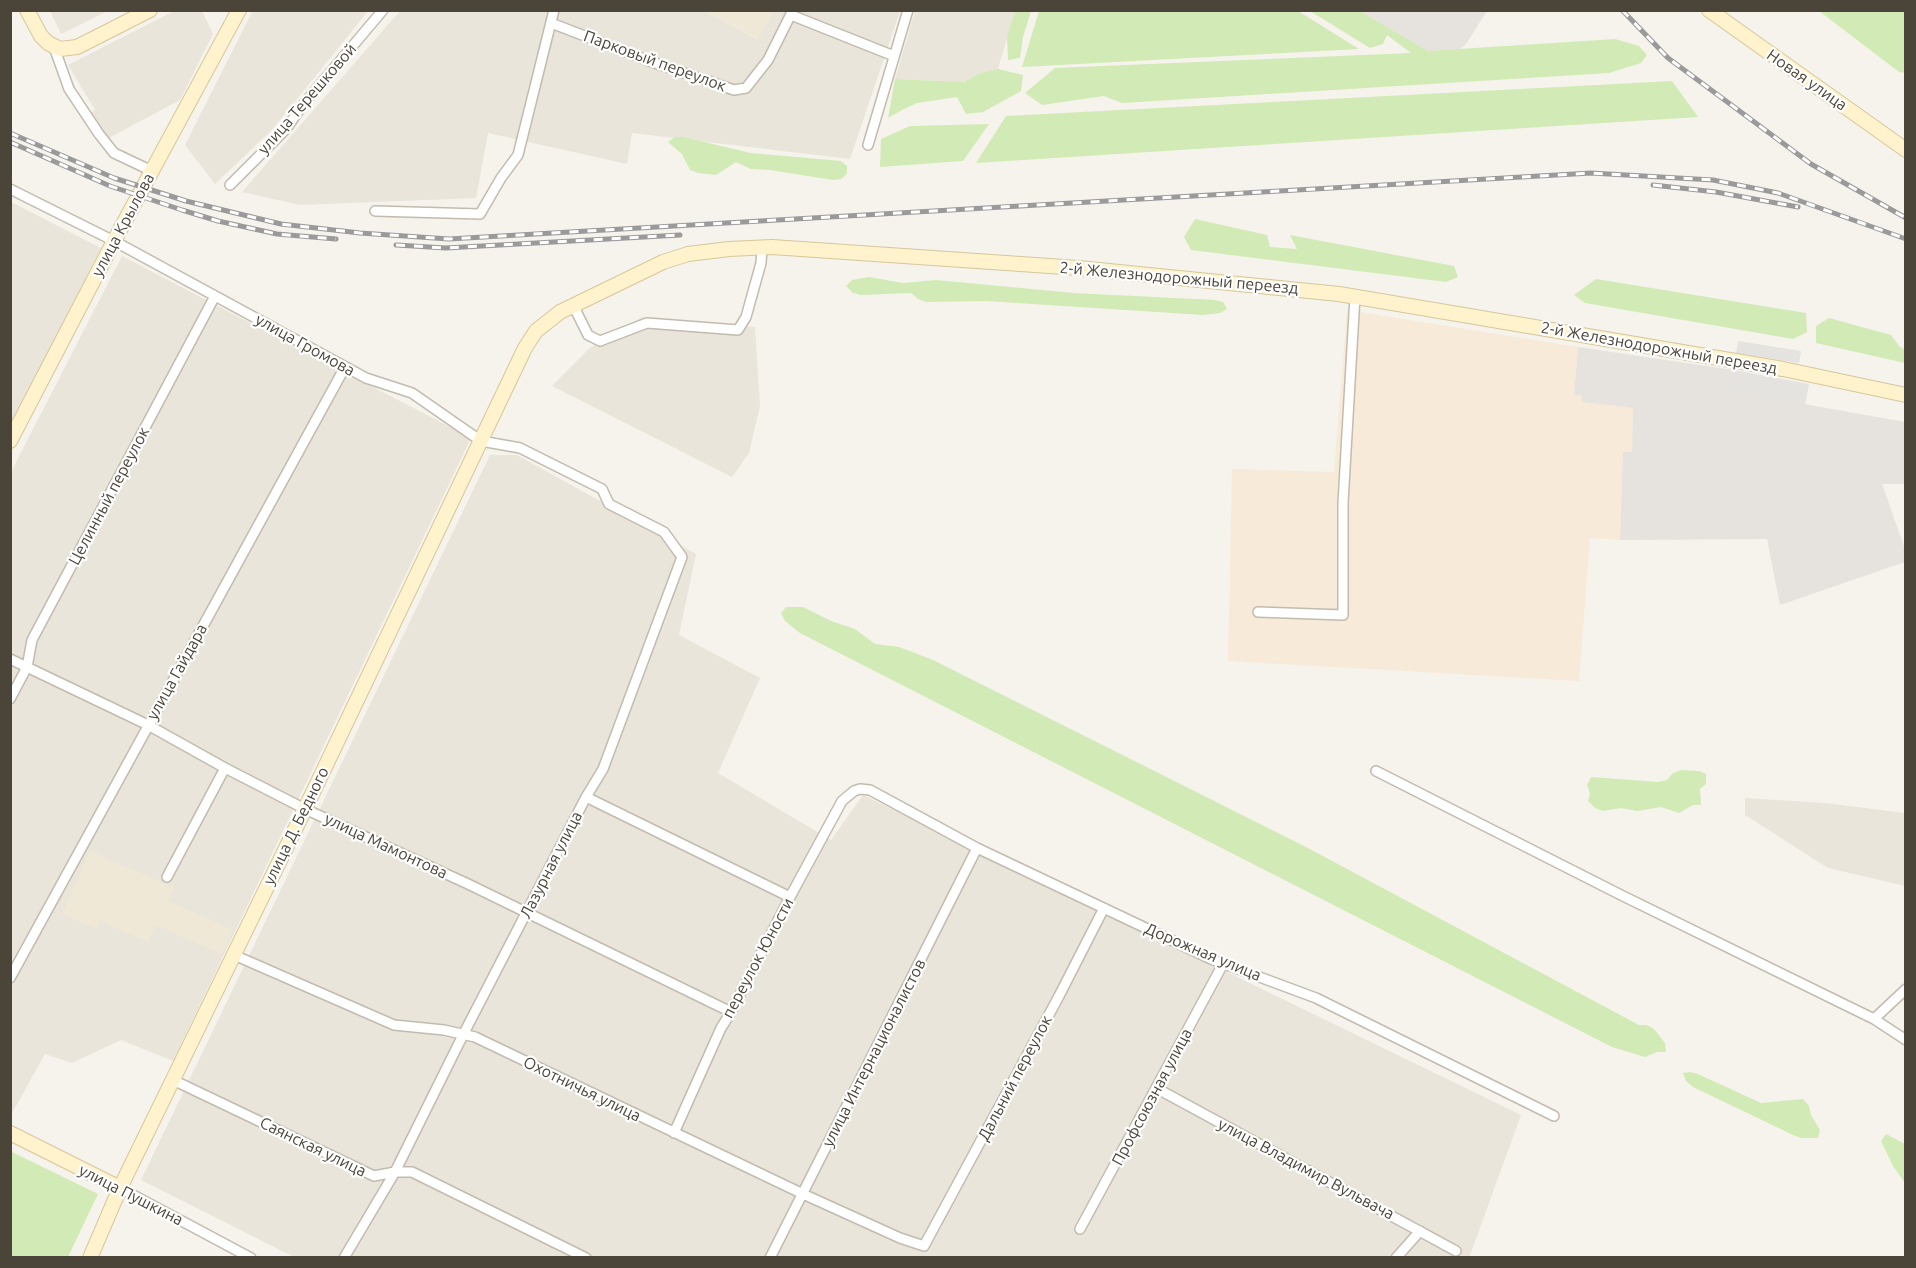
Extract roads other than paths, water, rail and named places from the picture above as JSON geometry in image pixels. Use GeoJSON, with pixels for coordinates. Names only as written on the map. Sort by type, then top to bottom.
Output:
{"type":"FeatureCollection","features":[{"type":"Feature","properties":{"kind":"street"},"geometry":{"type":"LineString","coordinates":[[27,10],[41,36],[60,49],[76,47],[150,10]]}},
{"type":"Feature","properties":{"kind":"street","name":"улица Терешковой"},"geometry":{"type":"LineString","coordinates":[[230,185],[286,129],[302,106],[382,10]]}},
{"type":"Feature","properties":{"kind":"street"},"geometry":{"type":"LineString","coordinates":[[375,211],[480,214],[501,178],[518,155],[554,10]]}},
{"type":"Feature","properties":{"kind":"street"},"geometry":{"type":"LineString","coordinates":[[868,145],[908,10]]}},
{"type":"Feature","properties":{"kind":"street","name":"Новая улица"},"geometry":{"type":"LineString","coordinates":[[1709,10],[1905,150]]}},
{"type":"Feature","properties":{"kind":"street","name":"улица Крылова"},"geometry":{"type":"LineString","coordinates":[[10,441],[114,241],[239,11]]}},
{"type":"Feature","properties":{"kind":"street","name":"Парковый переулок"},"geometry":{"type":"LineString","coordinates":[[551,23],[652,62],[734,90],[746,88],[768,60],[792,13],[894,56]]}},
{"type":"Feature","properties":{"kind":"street"},"geometry":{"type":"LineString","coordinates":[[54,47],[69,88],[114,153],[152,171]]}},
{"type":"Feature","properties":{"kind":"street","name":"улица Громова"},"geometry":{"type":"LineString","coordinates":[[12,192],[114,241],[366,378],[412,393],[481,441],[520,448],[602,489]]}},
{"type":"Feature","properties":{"kind":"street"},"geometry":{"type":"LineString","coordinates":[[573,305],[588,334],[600,341],[647,323],[738,330],[746,317],[761,263],[762,248]]}},
{"type":"Feature","properties":{"kind":"street","name":"2-й Железнодорожный переезд"},"geometry":{"type":"LineString","coordinates":[[503,396],[525,348],[536,331],[560,312],[676,256],[729,249],[762,248],[1079,268],[1355,296],[1782,369],[1905,395]]}},
{"type":"Feature","properties":{"kind":"street","name":"Целинный переулок"},"geometry":{"type":"LineString","coordinates":[[10,699],[27,667],[32,640],[215,296]]}},
{"type":"Feature","properties":{"kind":"street"},"geometry":{"type":"LineString","coordinates":[[1258,612],[1343,615],[1343,503],[1355,296]]}},
{"type":"Feature","properties":{"kind":"street","name":"улица Гайдара"},"geometry":{"type":"LineString","coordinates":[[10,978],[345,367]]}},
{"type":"Feature","properties":{"kind":"street","name":"улица Д. Бедного"},"geometry":{"type":"LineString","coordinates":[[90,1257],[120,1188],[503,396]]}},
{"type":"Feature","properties":{"kind":"street","name":"Лазурная улица"},"geometry":{"type":"LineString","coordinates":[[344,1257],[395,1172],[463,1035],[586,797],[603,769],[682,557],[664,532],[609,504],[602,489]]}},
{"type":"Feature","properties":{"kind":"street","name":"улица Мамонтова"},"geometry":{"type":"LineString","coordinates":[[10,659],[148,725],[305,809],[527,912],[731,1012]]}},
{"type":"Feature","properties":{"kind":"street"},"geometry":{"type":"LineString","coordinates":[[167,877],[225,768]]}},
{"type":"Feature","properties":{"kind":"street"},"geometry":{"type":"LineString","coordinates":[[1376,771],[1623,896],[1875,1019],[1905,1040]]}},
{"type":"Feature","properties":{"kind":"street","name":"Дорожная улица"},"geometry":{"type":"LineString","coordinates":[[854,791],[870,790],[977,848],[1223,964],[1316,998],[1554,1116]]}},
{"type":"Feature","properties":{"kind":"street","name":"переулок Юности"},"geometry":{"type":"LineString","coordinates":[[674,1132],[721,1028],[790,897],[842,801],[854,791]]}},
{"type":"Feature","properties":{"kind":"street"},"geometry":{"type":"LineString","coordinates":[[586,797],[790,897]]}},
{"type":"Feature","properties":{"kind":"street","name":"улица Интернационалистов"},"geometry":{"type":"LineString","coordinates":[[770,1257],[977,848]]}},
{"type":"Feature","properties":{"kind":"street","name":"Дальний переулок"},"geometry":{"type":"LineString","coordinates":[[924,1246],[1054,1006],[1104,908]]}},
{"type":"Feature","properties":{"kind":"street","name":"Охотничья улица"},"geometry":{"type":"LineString","coordinates":[[234,955],[394,1025],[444,1030],[475,1037],[802,1194],[900,1239],[924,1246]]}},
{"type":"Feature","properties":{"kind":"street","name":"Профсоюзная улица"},"geometry":{"type":"LineString","coordinates":[[1080,1229],[1223,964]]}},
{"type":"Feature","properties":{"kind":"street"},"geometry":{"type":"LineString","coordinates":[[1875,1019],[1905,989]]}},
{"type":"Feature","properties":{"kind":"street","name":"Саянская улица"},"geometry":{"type":"LineString","coordinates":[[173,1080],[374,1176],[412,1172],[586,1257]]}},
{"type":"Feature","properties":{"kind":"street","name":"улица Владимир Вульвача"},"geometry":{"type":"LineString","coordinates":[[1156,1088],[1456,1251]]}},
{"type":"Feature","properties":{"kind":"street","name":"улица Пушкина"},"geometry":{"type":"LineString","coordinates":[[10,1133],[251,1257]]}},
{"type":"Feature","properties":{"kind":"street"},"geometry":{"type":"LineString","coordinates":[[1396,1257],[1420,1231]]}},
{"type":"Feature","properties":{"kind":"railway"},"geometry":{"type":"LineString","coordinates":[[1622,10],[1668,58],[1811,164],[1906,218]]}},
{"type":"Feature","properties":{"kind":"railway"},"geometry":{"type":"LineString","coordinates":[[10,133],[114,178],[186,201],[281,224],[360,233],[449,239],[1591,173],[1713,180],[1778,193],[1906,239]]}},
{"type":"Feature","properties":{"kind":"railway"},"geometry":{"type":"LineString","coordinates":[[10,142],[110,186],[218,221],[277,234],[336,239]]}},
{"type":"Feature","properties":{"kind":"railway"},"geometry":{"type":"LineString","coordinates":[[1653,185],[1716,192],[1798,207]]}},
{"type":"Feature","properties":{"kind":"railway"},"geometry":{"type":"LineString","coordinates":[[396,245],[446,248],[680,235]]}}]}
